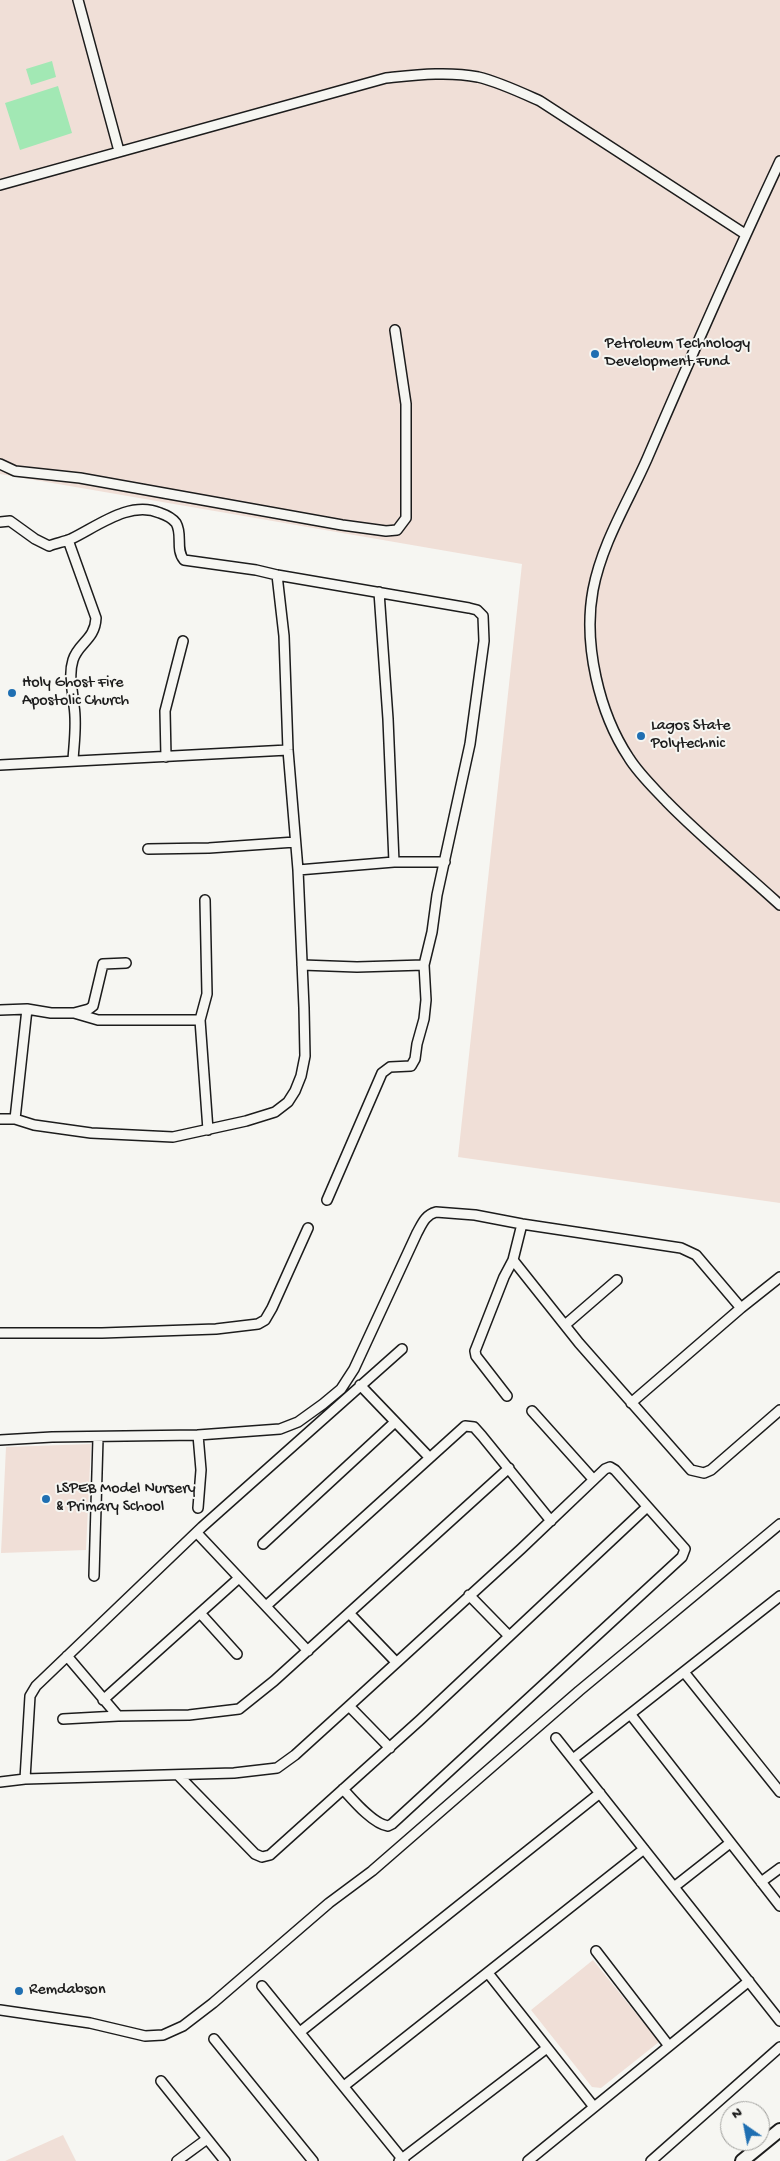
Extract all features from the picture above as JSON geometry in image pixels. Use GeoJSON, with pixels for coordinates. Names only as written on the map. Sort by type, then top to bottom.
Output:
{"type":"FeatureCollection","features":[{"type":"Feature","properties":{"kind":"main road"},"geometry":{"type":"LineString","coordinates":[[742,2161],[780,2130]]}},
{"type":"Feature","properties":{"kind":"street"},"geometry":{"type":"LineString","coordinates":[[78,0],[119,151]]}},
{"type":"Feature","properties":{"kind":"street"},"geometry":{"type":"LineString","coordinates":[[0,185],[386,78],[446,74],[478,77],[540,100],[745,234]]}},
{"type":"Feature","properties":{"kind":"street"},"geometry":{"type":"LineString","coordinates":[[780,161],[745,234],[642,470],[606,545],[593,590],[591,653],[612,726],[629,758],[648,782],[684,819],[780,905]]}},
{"type":"Feature","properties":{"kind":"street"},"geometry":{"type":"LineString","coordinates":[[0,464],[15,471],[80,478],[342,525],[386,531],[397,530],[406,518],[406,404],[395,330]]}},
{"type":"Feature","properties":{"kind":"street"},"geometry":{"type":"LineString","coordinates":[[0,522],[10,521],[29,535],[49,546],[68,540],[134,509],[150,509],[169,516],[176,522],[179,549],[184,560],[256,570],[469,608],[477,610],[483,616],[484,641],[470,744],[437,895],[432,932],[424,965],[426,1000],[424,1019],[414,1063],[407,1067],[390,1067],[382,1073],[327,1200]]}},
{"type":"Feature","properties":{"kind":"street"},"geometry":{"type":"LineString","coordinates":[[68,540],[96,618],[92,635],[77,652],[71,668],[71,690],[75,707],[73,760]]}},
{"type":"Feature","properties":{"kind":"street"},"geometry":{"type":"LineString","coordinates":[[0,1119],[15,1119],[34,1126],[112,1135],[173,1137],[208,1130],[275,1112],[288,1102],[295,1091],[301,1076],[305,1056],[302,965],[298,870],[288,750],[284,636],[277,575]]}},
{"type":"Feature","properties":{"kind":"street"},"geometry":{"type":"LineString","coordinates":[[379,592],[388,719],[394,862]]}},
{"type":"Feature","properties":{"kind":"street"},"geometry":{"type":"LineString","coordinates":[[166,757],[165,711],[183,642]]}},
{"type":"Feature","properties":{"kind":"street"},"geometry":{"type":"LineString","coordinates":[[0,765],[288,750]]}},
{"type":"Feature","properties":{"kind":"street"},"geometry":{"type":"LineString","coordinates":[[148,849],[209,848],[295,842]]}},
{"type":"Feature","properties":{"kind":"street"},"geometry":{"type":"LineString","coordinates":[[298,870],[394,862],[445,862]]}},
{"type":"Feature","properties":{"kind":"street"},"geometry":{"type":"LineString","coordinates":[[205,900],[207,994],[200,1020],[208,1130]]}},
{"type":"Feature","properties":{"kind":"street"},"geometry":{"type":"LineString","coordinates":[[0,1010],[27,1009],[51,1013],[74,1013],[89,1009],[93,1006],[103,964],[126,962]]}},
{"type":"Feature","properties":{"kind":"street"},"geometry":{"type":"LineString","coordinates":[[302,965],[357,967],[424,965]]}},
{"type":"Feature","properties":{"kind":"street"},"geometry":{"type":"LineString","coordinates":[[15,1119],[27,1009]]}},
{"type":"Feature","properties":{"kind":"street"},"geometry":{"type":"LineString","coordinates":[[74,1013],[98,1020],[200,1020]]}},
{"type":"Feature","properties":{"kind":"street"},"geometry":{"type":"LineString","coordinates":[[0,1440],[52,1437],[98,1438],[198,1435],[280,1429],[290,1426],[323,1404],[341,1389],[354,1369],[417,1233],[430,1214],[474,1215],[681,1248],[696,1255],[741,1308]]}},
{"type":"Feature","properties":{"kind":"street"},"geometry":{"type":"LineString","coordinates":[[507,1396],[476,1356],[475,1351],[482,1330],[513,1260],[522,1224]]}},
{"type":"Feature","properties":{"kind":"street"},"geometry":{"type":"LineString","coordinates":[[0,1333],[216,1329],[258,1324],[265,1320],[272,1308],[308,1228]]}},
{"type":"Feature","properties":{"kind":"street"},"geometry":{"type":"LineString","coordinates":[[513,1260],[565,1326],[691,1470],[698,1473],[711,1470],[780,1410]]}},
{"type":"Feature","properties":{"kind":"street"},"geometry":{"type":"LineString","coordinates":[[631,1403],[741,1308],[780,1278]]}},
{"type":"Feature","properties":{"kind":"street"},"geometry":{"type":"LineString","coordinates":[[565,1326],[618,1280]]}},
{"type":"Feature","properties":{"kind":"street"},"geometry":{"type":"LineString","coordinates":[[25,1779],[30,1696],[36,1686],[197,1533],[402,1349]]}},
{"type":"Feature","properties":{"kind":"street"},"geometry":{"type":"LineString","coordinates":[[360,1385],[429,1457]]}},
{"type":"Feature","properties":{"kind":"street"},"geometry":{"type":"LineString","coordinates":[[532,1411],[593,1479]]}},
{"type":"Feature","properties":{"kind":"street"},"geometry":{"type":"LineString","coordinates":[[263,1544],[395,1422]]}},
{"type":"Feature","properties":{"kind":"street"},"geometry":{"type":"LineString","coordinates":[[266,1606],[429,1457],[468,1425],[478,1432],[551,1521]]}},
{"type":"Feature","properties":{"kind":"street"},"geometry":{"type":"LineString","coordinates":[[198,1435],[201,1470],[198,1508]]}},
{"type":"Feature","properties":{"kind":"street"},"geometry":{"type":"LineString","coordinates":[[94,1576],[98,1438]]}},
{"type":"Feature","properties":{"kind":"street"},"geometry":{"type":"LineString","coordinates":[[0,1782],[25,1779],[234,1773],[277,1768],[306,1746],[551,1521],[593,1479],[610,1467],[616,1470],[685,1549],[685,1553],[503,1724],[392,1824],[388,1826],[380,1823],[359,1806],[343,1789]]}},
{"type":"Feature","properties":{"kind":"street"},"geometry":{"type":"LineString","coordinates":[[63,1719],[189,1715],[239,1709],[308,1651],[509,1468]]}},
{"type":"Feature","properties":{"kind":"street"},"geometry":{"type":"LineString","coordinates":[[178,1775],[247,1846],[262,1857],[270,1855],[390,1748],[647,1507]]}},
{"type":"Feature","properties":{"kind":"street"},"geometry":{"type":"LineString","coordinates":[[0,2010],[90,2023],[146,2036],[163,2035],[183,2026],[200,2014],[329,1903],[372,1871],[579,1691],[780,1524]]}},
{"type":"Feature","properties":{"kind":"street"},"geometry":{"type":"LineString","coordinates":[[197,1533],[308,1651]]}},
{"type":"Feature","properties":{"kind":"street"},"geometry":{"type":"LineString","coordinates":[[103,1700],[239,1578]]}},
{"type":"Feature","properties":{"kind":"street"},"geometry":{"type":"LineString","coordinates":[[469,1595],[509,1636]]}},
{"type":"Feature","properties":{"kind":"street"},"geometry":{"type":"LineString","coordinates":[[573,1759],[780,1596]]}},
{"type":"Feature","properties":{"kind":"street"},"geometry":{"type":"LineString","coordinates":[[200,1613],[237,1654]]}},
{"type":"Feature","properties":{"kind":"street"},"geometry":{"type":"LineString","coordinates":[[349,1613],[396,1662]]}},
{"type":"Feature","properties":{"kind":"street"},"geometry":{"type":"LineString","coordinates":[[67,1656],[118,1716]]}},
{"type":"Feature","properties":{"kind":"street"},"geometry":{"type":"LineString","coordinates":[[684,1672],[780,1792]]}},
{"type":"Feature","properties":{"kind":"street"},"geometry":{"type":"LineString","coordinates":[[349,1706],[390,1748]]}},
{"type":"Feature","properties":{"kind":"street"},"geometry":{"type":"LineString","coordinates":[[631,1715],[780,1906]]}},
{"type":"Feature","properties":{"kind":"street"},"geometry":{"type":"LineString","coordinates":[[556,1738],[780,2021]]}},
{"type":"Feature","properties":{"kind":"street"},"geometry":{"type":"LineString","coordinates":[[300,2032],[600,1793]]}},
{"type":"Feature","properties":{"kind":"street"},"geometry":{"type":"LineString","coordinates":[[674,1887],[730,1843]]}},
{"type":"Feature","properties":{"kind":"street"},"geometry":{"type":"LineString","coordinates":[[344,2086],[644,1849]]}},
{"type":"Feature","properties":{"kind":"street"},"geometry":{"type":"LineString","coordinates":[[761,1882],[780,1868]]}},
{"type":"Feature","properties":{"kind":"street"},"geometry":{"type":"LineString","coordinates":[[596,1951],[669,2046]]}},
{"type":"Feature","properties":{"kind":"street"},"geometry":{"type":"LineString","coordinates":[[488,1973],[594,2107]]}},
{"type":"Feature","properties":{"kind":"street"},"geometry":{"type":"LineString","coordinates":[[528,2161],[749,1981]]}},
{"type":"Feature","properties":{"kind":"street"},"geometry":{"type":"LineString","coordinates":[[262,1986],[402,2160],[548,2048]]}},
{"type":"Feature","properties":{"kind":"street"},"geometry":{"type":"LineString","coordinates":[[214,2039],[313,2161]]}},
{"type":"Feature","properties":{"kind":"street"},"geometry":{"type":"LineString","coordinates":[[651,2161],[780,2047]]}},
{"type":"Feature","properties":{"kind":"street"},"geometry":{"type":"LineString","coordinates":[[161,2081],[225,2161]]}},
{"type":"Feature","properties":{"kind":"street"},"geometry":{"type":"LineString","coordinates":[[177,2161],[207,2138]]}},
{"type":"Feature","properties":{"kind":"shaded area","name":"Lagos State Polytechnic"},"geometry":{"type":"Polygon","coordinates":[[[0,0],[780,0],[780,1203],[458,1157],[522,564],[0,474],[0,0]]]}},
{"type":"Feature","properties":{"kind":"shaded area","name":"LSPEB Model Nursery & Primary School"},"geometry":{"type":"Polygon","coordinates":[[[91,1444],[86,1550],[1,1553],[6,1447],[91,1444]]]}},
{"type":"Feature","properties":{"kind":"shaded area"},"geometry":{"type":"Polygon","coordinates":[[[593,1960],[659,2042],[601,2088],[592,2087],[531,2010],[593,1960]]]}},
{"type":"Feature","properties":{"kind":"shaded area"},"geometry":{"type":"Polygon","coordinates":[[[63,2135],[76,2161],[5,2161],[63,2135]]]}},
{"type":"Feature","properties":{"kind":"green space"},"geometry":{"type":"Polygon","coordinates":[[[52,61],[56,77],[31,85],[26,69],[52,61]]]}},
{"type":"Feature","properties":{"kind":"green space"},"geometry":{"type":"Polygon","coordinates":[[[58,86],[72,133],[20,150],[5,103],[58,86]]]}},
{"type":"Feature","properties":{"kind":"place","name":"Petroleum Technology Development Fund"},"geometry":{"type":"Point","coordinates":[595,354]}},
{"type":"Feature","properties":{"kind":"place","name":"Holy Ghost Fire Apostolic Church"},"geometry":{"type":"Point","coordinates":[12,693]}},
{"type":"Feature","properties":{"kind":"place","name":"Lagos State Polytechnic"},"geometry":{"type":"Point","coordinates":[641,736]}},
{"type":"Feature","properties":{"kind":"place","name":"LSPEB Model Nursery & Primary School"},"geometry":{"type":"Point","coordinates":[46,1499]}},
{"type":"Feature","properties":{"kind":"place","name":"Remdabson"},"geometry":{"type":"Point","coordinates":[19,1991]}}]}
